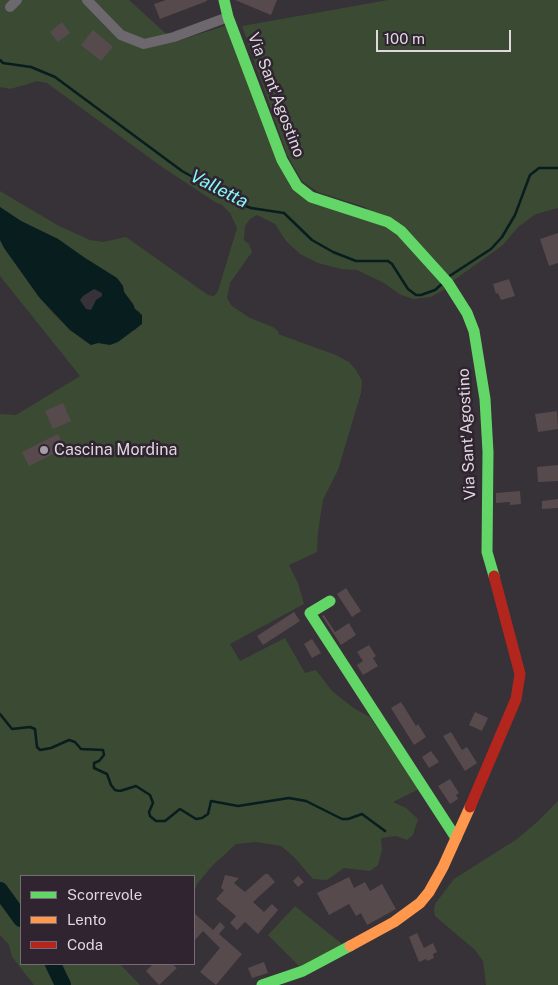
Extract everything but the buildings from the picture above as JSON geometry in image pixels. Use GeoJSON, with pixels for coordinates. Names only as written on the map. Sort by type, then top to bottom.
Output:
{"type":"FeatureCollection","features":[{"type":"Feature","properties":{"kind":"street"},"geometry":{"type":"LineString","coordinates":[[87,0],[121,34],[144,44],[174,37],[228,17]]}},
{"type":"Feature","properties":{"kind":"street","name":"Via Sant'Agostino"},"geometry":{"type":"LineString","coordinates":[[224,0],[228,17],[282,160],[297,186],[311,197],[327,204],[360,212],[388,222],[412,241],[444,279],[467,313],[474,331],[485,399],[488,452],[487,552],[520,674],[516,699],[511,712],[456,838],[429,892],[420,903],[394,922],[304,971],[262,985]]}},
{"type":"Feature","properties":{"kind":"street"},"geometry":{"type":"LineString","coordinates":[[330,601],[310,613],[456,838]]}},
{"type":"Feature","properties":{"kind":"green space"},"geometry":{"type":"Polygon","coordinates":[[[0,0],[129,0],[175,42],[227,25],[290,186],[384,225],[401,237],[447,288],[431,297],[414,299],[401,295],[384,283],[357,270],[341,269],[318,263],[300,254],[286,241],[275,224],[257,215],[250,219],[245,226],[244,240],[249,244],[252,252],[230,283],[227,298],[232,306],[250,318],[273,327],[279,332],[278,334],[336,355],[349,362],[362,381],[361,393],[338,470],[323,500],[317,552],[289,565],[298,583],[304,604],[230,644],[240,661],[285,638],[305,673],[316,670],[332,691],[355,709],[370,717],[419,789],[393,802],[406,808],[418,819],[413,835],[407,840],[396,836],[381,838],[382,850],[378,865],[370,871],[344,868],[327,880],[313,879],[294,857],[281,846],[256,842],[236,844],[212,866],[197,884],[195,890],[195,875],[20,875],[20,965],[121,965],[140,985],[34,985],[12,957],[9,945],[0,935],[0,414],[16,415],[80,376],[0,276],[0,240],[39,297],[70,330],[91,345],[136,330],[140,312],[135,309],[117,278],[58,239],[21,221],[0,207],[0,191],[59,226],[90,240],[103,242],[126,237],[208,295],[214,296],[218,291],[237,228],[230,213],[222,205],[162,167],[47,83],[37,81],[10,89],[0,87],[0,0]]]}},
{"type":"Feature","properties":{"kind":"green space"},"geometry":{"type":"Polygon","coordinates":[[[388,0],[558,0],[558,208],[536,214],[518,227],[503,245],[453,281],[365,207],[318,192],[302,181],[287,155],[242,26],[388,0]]]}},
{"type":"Feature","properties":{"kind":"green space"},"geometry":{"type":"Polygon","coordinates":[[[558,801],[558,985],[486,985],[483,961],[475,950],[435,916],[435,904],[454,879],[517,839],[558,801]]]}},
{"type":"Feature","properties":{"kind":"green space"},"geometry":{"type":"Polygon","coordinates":[[[295,906],[342,944],[300,967],[268,935],[295,906]]]}},
{"type":"Feature","properties":{"kind":"shaded area"},"geometry":{"type":"Polygon","coordinates":[[[0,207],[21,221],[58,239],[117,278],[135,309],[142,315],[142,324],[118,342],[110,345],[98,343],[91,345],[70,330],[39,297],[0,240],[0,207]],[[94,289],[80,300],[86,309],[91,310],[96,300],[102,296],[102,293],[94,289]]]}},
{"type":"Feature","properties":{"kind":"waterway","name":"Valletta"},"geometry":{"type":"LineString","coordinates":[[0,60],[3,63],[31,67],[55,77],[182,171],[243,205],[284,213],[312,240],[333,252],[356,261],[388,261],[392,264],[408,289],[416,295],[435,290],[443,283]]}},
{"type":"Feature","properties":{"kind":"waterway","name":"Valletta"},"geometry":{"type":"LineString","coordinates":[[448,277],[491,249],[502,237],[515,215],[530,175],[539,168],[558,168]]}},
{"type":"Feature","properties":{"kind":"waterway"},"geometry":{"type":"LineString","coordinates":[[0,714],[12,729],[30,727],[35,729],[37,747],[40,750],[51,748],[69,740],[75,742],[81,749],[103,750],[104,755],[99,761],[94,763],[94,768],[107,774],[115,790],[120,791],[136,786],[150,795],[153,803],[149,812],[150,816],[156,821],[165,821],[180,809],[196,819],[202,818],[208,814],[211,801],[238,806],[289,798],[306,801],[342,819],[362,814],[385,831]]}},
{"type":"Feature","properties":{"kind":"waterway"},"geometry":{"type":"LineString","coordinates":[[0,890],[20,918]]}},
{"type":"Feature","properties":{"kind":"waterway"},"geometry":{"type":"LineString","coordinates":[[53,965],[63,985]]}},
{"type":"Feature","properties":{"kind":"traffic: fast"},"geometry":{"type":"LineString","coordinates":[[224,0],[228,17],[282,160],[297,186],[311,197],[388,222],[401,231],[448,283],[467,313],[474,331],[485,399],[488,452],[487,552],[494,576]]}},
{"type":"Feature","properties":{"kind":"traffic: fast"},"geometry":{"type":"LineString","coordinates":[[330,601],[310,613],[456,838]]}},
{"type":"Feature","properties":{"kind":"traffic: fast"},"geometry":{"type":"LineString","coordinates":[[262,985],[303,971],[350,946]]}},
{"type":"Feature","properties":{"kind":"traffic: slow"},"geometry":{"type":"LineString","coordinates":[[350,946],[394,922],[420,903],[429,892],[443,867],[470,807]]}},
{"type":"Feature","properties":{"kind":"traffic: jam"},"geometry":{"type":"LineString","coordinates":[[470,807],[516,699],[520,674],[494,576]]}},
{"type":"Feature","properties":{"kind":"place","name":"Cascina Mordina"},"geometry":{"type":"Point","coordinates":[44,450]}}]}
